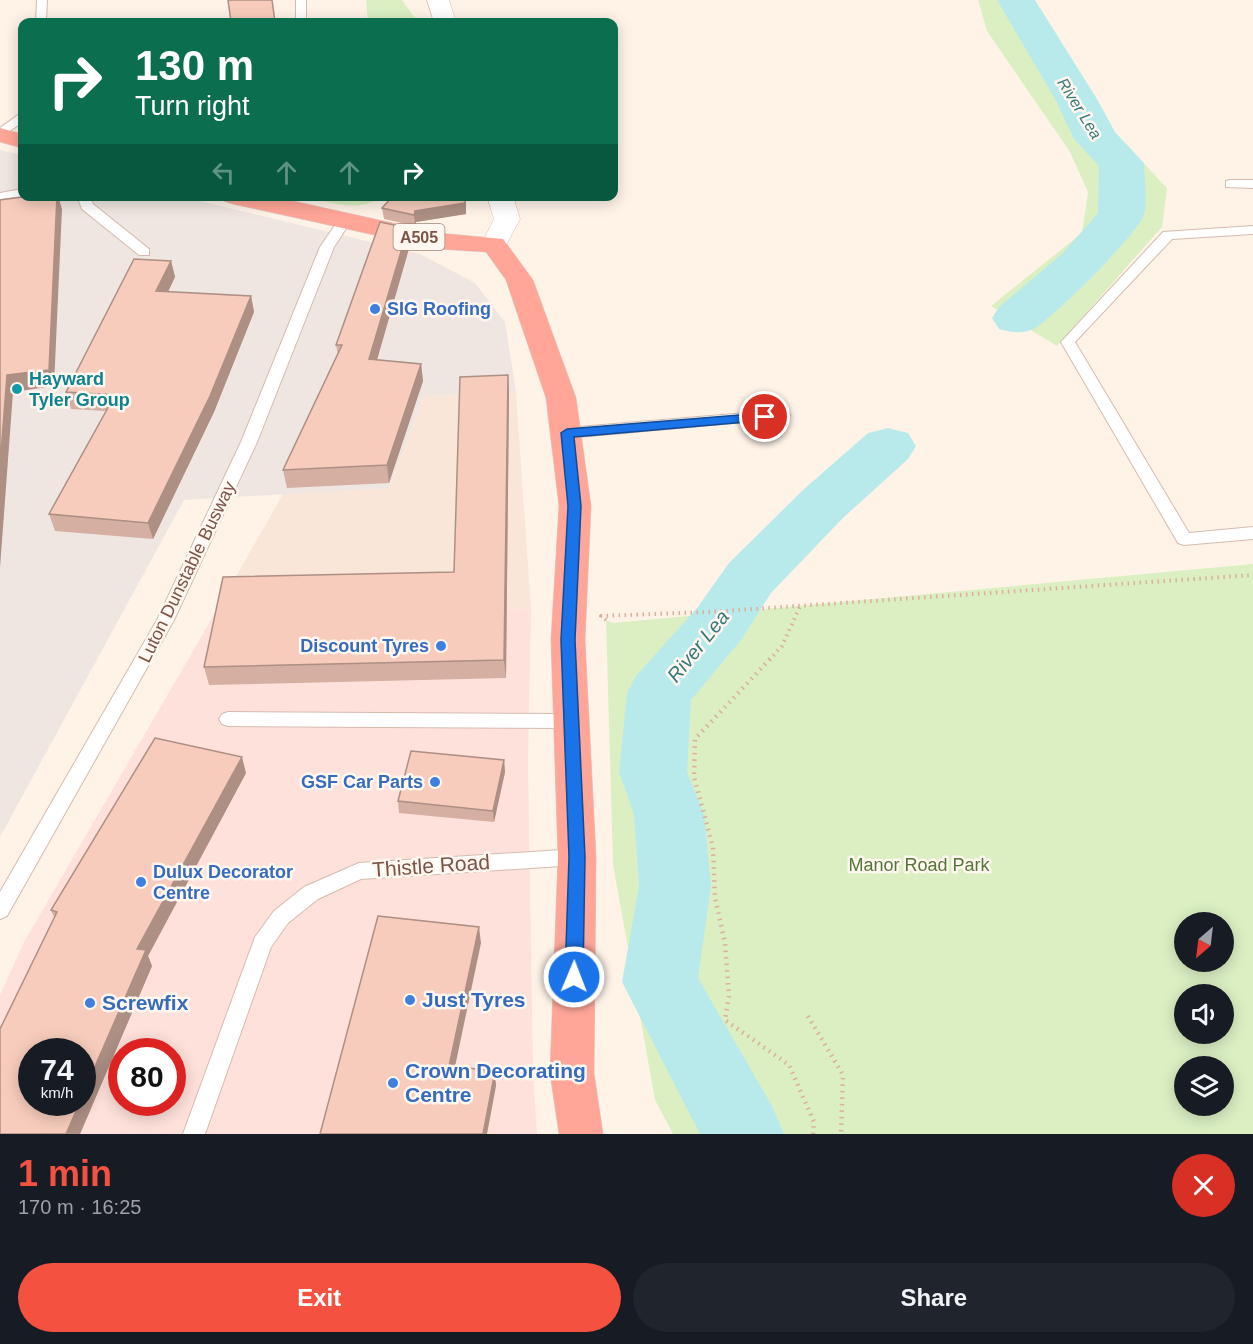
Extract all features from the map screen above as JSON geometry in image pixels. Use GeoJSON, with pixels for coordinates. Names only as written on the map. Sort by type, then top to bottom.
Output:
{"type":"FeatureCollection","features":[{"type":"Feature","properties":{"kind":"highway"},"geometry":{"type":"LineString","coordinates":[[0,134],[18,140]]}},
{"type":"Feature","properties":{"kind":"highway","name":"A505"},"geometry":{"type":"LineString","coordinates":[[255,201],[438,241],[494,245]]}},
{"type":"Feature","properties":{"kind":"highway"},"geometry":{"type":"LineString","coordinates":[[494,245],[519,280],[561,398],[575,506],[568,640],[569,721],[577,857],[572,1073],[581,1134]]}},
{"type":"Feature","properties":{"kind":"main road"},"geometry":{"type":"LineString","coordinates":[[438,0],[444,18]]}},
{"type":"Feature","properties":{"kind":"main road"},"geometry":{"type":"LineString","coordinates":[[494,245],[507,219],[502,201]]}},
{"type":"Feature","properties":{"kind":"lane"},"geometry":{"type":"LineString","coordinates":[[41,18],[42,0]]}},
{"type":"Feature","properties":{"kind":"lane"},"geometry":{"type":"LineString","coordinates":[[301,0],[301,18]]}},
{"type":"Feature","properties":{"kind":"lane"},"geometry":{"type":"LineString","coordinates":[[0,134],[18,121]]}},
{"type":"Feature","properties":{"kind":"lane"},"geometry":{"type":"LineString","coordinates":[[1230,184],[1253,184]]}},
{"type":"Feature","properties":{"kind":"lane"},"geometry":{"type":"LineString","coordinates":[[3,196],[18,194]]}},
{"type":"Feature","properties":{"kind":"lane"},"geometry":{"type":"LineString","coordinates":[[85,201],[87,206],[144,252]]}},
{"type":"Feature","properties":{"kind":"lane","name":"Luton Dunstable Busway"},"geometry":{"type":"LineString","coordinates":[[0,910],[165,620],[249,442],[327,247],[345,221]]}},
{"type":"Feature","properties":{"kind":"lane"},"geometry":{"type":"LineString","coordinates":[[1253,230],[1168,235],[1068,342],[1184,540],[1253,533]]}},
{"type":"Feature","properties":{"kind":"lane"},"geometry":{"type":"LineString","coordinates":[[567,433],[783,415]]}},
{"type":"Feature","properties":{"kind":"lane"},"geometry":{"type":"LineString","coordinates":[[228,719],[569,721]]}},
{"type":"Feature","properties":{"kind":"lane","name":"Thistle Road"},"geometry":{"type":"LineString","coordinates":[[194,1134],[262,943],[281,917],[311,893],[359,871],[577,857]]}},
{"type":"Feature","properties":{"kind":"path"},"geometry":{"type":"LineString","coordinates":[[606,620],[601,616],[709,612],[1253,575]]}},
{"type":"Feature","properties":{"kind":"path"},"geometry":{"type":"LineString","coordinates":[[801,604],[782,646],[695,739],[694,777],[713,847],[715,898],[725,943],[729,996],[725,1020],[789,1065],[814,1122],[813,1134]]}},
{"type":"Feature","properties":{"kind":"path"},"geometry":{"type":"LineString","coordinates":[[808,1016],[843,1075],[841,1134]]}},
{"type":"Feature","properties":{"kind":"shaded area"},"geometry":{"type":"Polygon","coordinates":[[[0,150],[18,154],[18,201],[200,201],[420,254],[475,283],[505,322],[516,392],[424,396],[389,488],[184,500],[0,837],[0,150]]]}},
{"type":"Feature","properties":{"kind":"shaded area"},"geometry":{"type":"Polygon","coordinates":[[[516,392],[531,609],[439,611],[226,594],[283,494],[389,488],[424,396],[516,392]]]}},
{"type":"Feature","properties":{"kind":"shaded area"},"geometry":{"type":"Polygon","coordinates":[[[226,594],[440,611],[531,609],[528,763],[533,1071],[537,1134],[0,1134],[0,995],[24,942],[226,594]]]}},
{"type":"Feature","properties":{"kind":"green space"},"geometry":{"type":"Polygon","coordinates":[[[366,0],[402,0],[415,18],[368,18],[366,0]]]}},
{"type":"Feature","properties":{"kind":"green space"},"geometry":{"type":"Polygon","coordinates":[[[978,0],[1030,0],[1102,119],[1167,188],[1162,227],[1057,346],[991,306],[1082,233],[1088,192],[1070,152],[987,31],[978,0]]]}},
{"type":"Feature","properties":{"kind":"green space"},"geometry":{"type":"Polygon","coordinates":[[[325,201],[373,201],[353,206],[325,201]]]}},
{"type":"Feature","properties":{"kind":"green space","name":"Manor Road Park"},"geometry":{"type":"Polygon","coordinates":[[[1253,564],[1253,1134],[673,1134],[655,1100],[613,864],[606,620],[613,623],[1253,564]]]}},
{"type":"Feature","properties":{"kind":"building"},"geometry":{"type":"Polygon","coordinates":[[[228,0],[272,0],[274,18],[230,18],[228,0]]]}},
{"type":"Feature","properties":{"kind":"building","name":"Hayward Tyler Group"},"geometry":{"type":"Polygon","coordinates":[[[18,198],[18,201],[57,201],[49,370],[7,375],[0,466],[0,200],[18,198]]]}},
{"type":"Feature","properties":{"kind":"building"},"geometry":{"type":"Polygon","coordinates":[[[388,201],[465,201],[465,203],[415,211],[414,215],[382,208],[388,201]]]}},
{"type":"Feature","properties":{"kind":"building"},"geometry":{"type":"Polygon","coordinates":[[[380,222],[408,228],[369,359],[421,364],[387,465],[283,470],[342,345],[336,345],[380,222]]]}},
{"type":"Feature","properties":{"kind":"building"},"geometry":{"type":"Polygon","coordinates":[[[134,259],[171,261],[156,291],[251,296],[210,396],[148,523],[49,514],[115,395],[66,392],[134,259]]]}},
{"type":"Feature","properties":{"kind":"building"},"geometry":{"type":"Polygon","coordinates":[[[508,375],[504,660],[204,667],[223,577],[454,572],[460,377],[508,375]]]}},
{"type":"Feature","properties":{"kind":"building"},"geometry":{"type":"Polygon","coordinates":[[[155,738],[242,757],[137,949],[146,950],[96,1064],[96,1038],[18,1038],[18,1116],[74,1116],[66,1134],[0,1134],[0,1029],[57,912],[51,910],[155,738]]]}},
{"type":"Feature","properties":{"kind":"building"},"geometry":{"type":"Polygon","coordinates":[[[411,751],[504,760],[493,811],[398,801],[411,751]]]}},
{"type":"Feature","properties":{"kind":"building"},"geometry":{"type":"Polygon","coordinates":[[[378,916],[479,927],[449,1066],[495,1071],[483,1134],[320,1134],[378,916]]]}},
{"type":"Feature","properties":{"kind":"waterway","name":"River Lea"},"geometry":{"type":"LineString","coordinates":[[1016,0],[1076,99],[1096,139],[1122,163],[1121,215],[1080,263],[1017,318]]}},
{"type":"Feature","properties":{"kind":"waterway","name":"River Lea"},"geometry":{"type":"LineString","coordinates":[[743,1134],[660,982],[675,886],[669,814],[653,772],[659,693],[719,624],[750,578],[823,504],[888,446]]}},
{"type":"Feature","properties":{"kind":"place","name":"SIG Roofing"},"geometry":{"type":"Point","coordinates":[375,309]}},
{"type":"Feature","properties":{"kind":"place","name":"Hayward Tyler Group"},"geometry":{"type":"Point","coordinates":[17,389]}},
{"type":"Feature","properties":{"kind":"place","name":"Discount Tyres"},"geometry":{"type":"Point","coordinates":[441,646]}},
{"type":"Feature","properties":{"kind":"place","name":"GSF Car Parts"},"geometry":{"type":"Point","coordinates":[435,782]}},
{"type":"Feature","properties":{"kind":"place","name":"Dulux Decorator Centre"},"geometry":{"type":"Point","coordinates":[141,882]}},
{"type":"Feature","properties":{"kind":"place","name":"Just Tyres"},"geometry":{"type":"Point","coordinates":[410,1000]}},
{"type":"Feature","properties":{"kind":"place","name":"Screwfix"},"geometry":{"type":"Point","coordinates":[90,1003]}},
{"type":"Feature","properties":{"kind":"place","name":"Crown Decorating Centre"},"geometry":{"type":"Point","coordinates":[393,1083]}},
{"type":"Feature","properties":{"kind":"route"},"geometry":{"type":"LineString","coordinates":[[574,977],[577,857],[569,721],[568,640],[575,506],[567,433],[765,417]]}}]}
